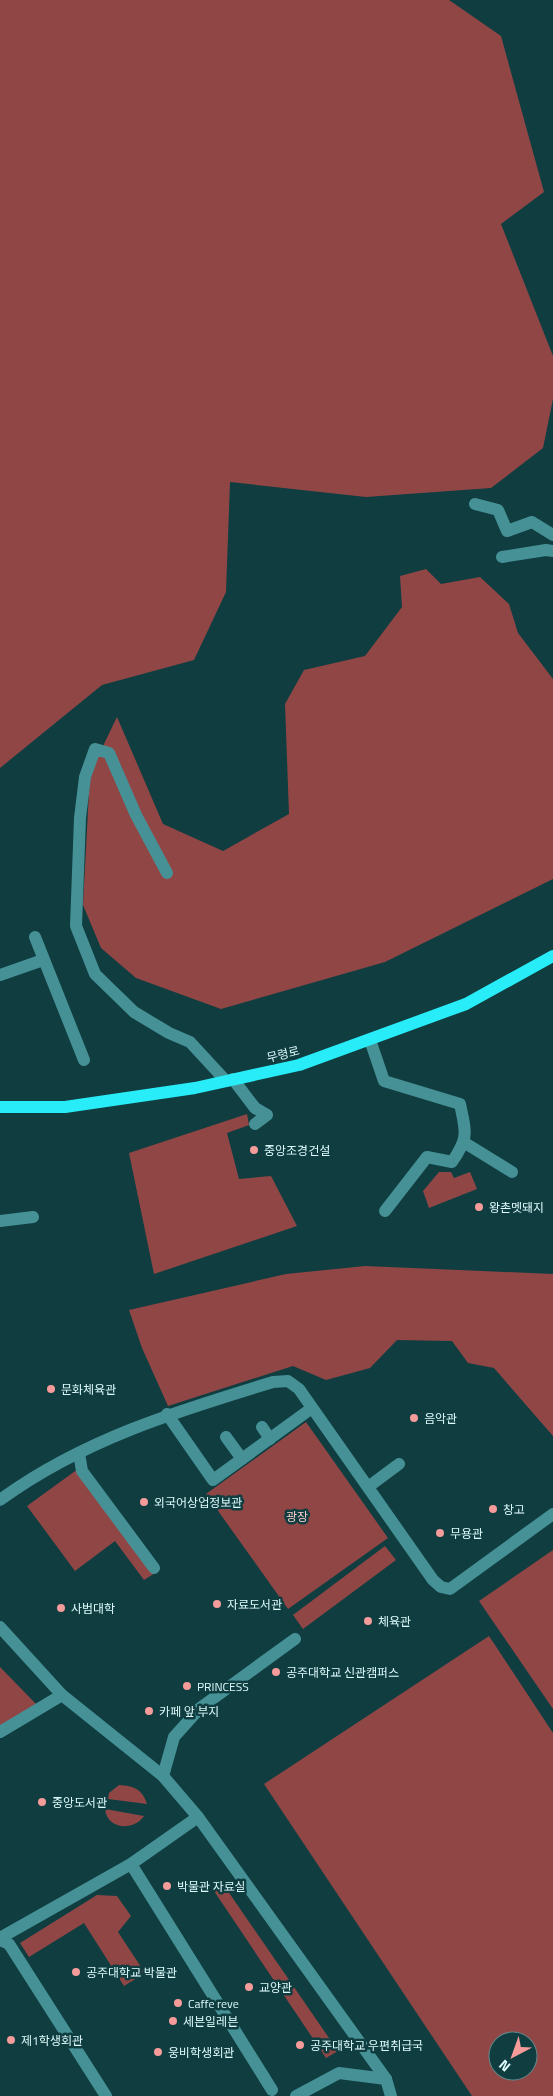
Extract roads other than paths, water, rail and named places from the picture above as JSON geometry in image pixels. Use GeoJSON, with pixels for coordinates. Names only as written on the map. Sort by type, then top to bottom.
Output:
{"type":"FeatureCollection","features":[{"type":"Feature","properties":{"kind":"main road","name":"무령로"},"geometry":{"type":"LineString","coordinates":[[0,1107],[65,1107],[229,1080],[299,1065],[466,1004],[553,956]]}},
{"type":"Feature","properties":{"kind":"street"},"geometry":{"type":"LineString","coordinates":[[475,504],[498,510],[507,531],[532,522],[553,536]]}},
{"type":"Feature","properties":{"kind":"street"},"geometry":{"type":"LineString","coordinates":[[502,557],[546,550],[553,551]]}},
{"type":"Feature","properties":{"kind":"street"},"geometry":{"type":"LineString","coordinates":[[167,874],[136,815],[109,753],[95,749],[85,777],[80,818],[76,926],[94,974],[134,1012],[169,1033],[190,1042],[255,1108],[267,1115],[255,1124]]}},
{"type":"Feature","properties":{"kind":"street"},"geometry":{"type":"LineString","coordinates":[[34,937],[84,1060]]}},
{"type":"Feature","properties":{"kind":"street"},"geometry":{"type":"LineString","coordinates":[[0,975],[43,960]]}},
{"type":"Feature","properties":{"kind":"street"},"geometry":{"type":"LineString","coordinates":[[370,1040],[384,1081],[460,1104],[464,1124],[465,1143],[452,1162],[427,1157],[385,1211]]}},
{"type":"Feature","properties":{"kind":"street"},"geometry":{"type":"LineString","coordinates":[[465,1143],[512,1172]]}},
{"type":"Feature","properties":{"kind":"street"},"geometry":{"type":"LineString","coordinates":[[0,1221],[3,1219],[34,1217]]}},
{"type":"Feature","properties":{"kind":"street"},"geometry":{"type":"LineString","coordinates":[[0,1500],[107,1438],[167,1414],[273,1382],[288,1381],[299,1390],[433,1580],[441,1587],[450,1589],[553,1514]]}},
{"type":"Feature","properties":{"kind":"street"},"geometry":{"type":"LineString","coordinates":[[167,1414],[213,1480],[312,1408]]}},
{"type":"Feature","properties":{"kind":"street"},"geometry":{"type":"LineString","coordinates":[[262,1427],[270,1439]]}},
{"type":"Feature","properties":{"kind":"street"},"geometry":{"type":"LineString","coordinates":[[226,1437],[242,1459]]}},
{"type":"Feature","properties":{"kind":"street"},"geometry":{"type":"LineString","coordinates":[[79,1453],[82,1471],[154,1568]]}},
{"type":"Feature","properties":{"kind":"street"},"geometry":{"type":"LineString","coordinates":[[368,1487],[399,1464]]}},
{"type":"Feature","properties":{"kind":"street"},"geometry":{"type":"LineString","coordinates":[[0,1627],[62,1695],[163,1776],[178,1797],[198,1817],[386,2079],[391,2096]]}},
{"type":"Feature","properties":{"kind":"street"},"geometry":{"type":"LineString","coordinates":[[163,1776],[174,1737],[200,1708],[295,1639]]}},
{"type":"Feature","properties":{"kind":"street"},"geometry":{"type":"LineString","coordinates":[[0,1732],[62,1695]]}},
{"type":"Feature","properties":{"kind":"street"},"geometry":{"type":"LineString","coordinates":[[0,1939],[131,1864],[198,1817]]}},
{"type":"Feature","properties":{"kind":"street"},"geometry":{"type":"LineString","coordinates":[[131,1864],[269,2094]]}},
{"type":"Feature","properties":{"kind":"street"},"geometry":{"type":"LineString","coordinates":[[0,1939],[9,1944],[106,2096]]}},
{"type":"Feature","properties":{"kind":"street"},"geometry":{"type":"LineString","coordinates":[[296,2096],[338,2073],[386,2079]]}},
{"type":"Feature","properties":{"kind":"place","name":"중앙조경건설"},"geometry":{"type":"Point","coordinates":[254,1150]}},
{"type":"Feature","properties":{"kind":"place","name":"왕촌멧돼지"},"geometry":{"type":"Point","coordinates":[479,1207]}},
{"type":"Feature","properties":{"kind":"place","name":"문화체육관"},"geometry":{"type":"Point","coordinates":[51,1389]}},
{"type":"Feature","properties":{"kind":"place","name":"음악관"},"geometry":{"type":"Point","coordinates":[414,1418]}},
{"type":"Feature","properties":{"kind":"place","name":"외국어상업정보관"},"geometry":{"type":"Point","coordinates":[144,1502]}},
{"type":"Feature","properties":{"kind":"place","name":"창고"},"geometry":{"type":"Point","coordinates":[493,1509]}},
{"type":"Feature","properties":{"kind":"place","name":"무용관"},"geometry":{"type":"Point","coordinates":[440,1533]}},
{"type":"Feature","properties":{"kind":"place","name":"자료도서관"},"geometry":{"type":"Point","coordinates":[217,1604]}},
{"type":"Feature","properties":{"kind":"place","name":"사범대학"},"geometry":{"type":"Point","coordinates":[61,1608]}},
{"type":"Feature","properties":{"kind":"place","name":"체육관"},"geometry":{"type":"Point","coordinates":[368,1621]}},
{"type":"Feature","properties":{"kind":"place","name":"공주대학교 신관캠퍼스"},"geometry":{"type":"Point","coordinates":[276,1672]}},
{"type":"Feature","properties":{"kind":"place","name":"PRINCESS"},"geometry":{"type":"Point","coordinates":[187,1686]}},
{"type":"Feature","properties":{"kind":"place","name":"카페 앞 부지"},"geometry":{"type":"Point","coordinates":[149,1711]}},
{"type":"Feature","properties":{"kind":"place","name":"중앙도서관"},"geometry":{"type":"Point","coordinates":[42,1802]}},
{"type":"Feature","properties":{"kind":"place","name":"박물관 자료실"},"geometry":{"type":"Point","coordinates":[167,1886]}},
{"type":"Feature","properties":{"kind":"place","name":"공주대학교 박물관"},"geometry":{"type":"Point","coordinates":[76,1972]}},
{"type":"Feature","properties":{"kind":"place","name":"교양관"},"geometry":{"type":"Point","coordinates":[249,1987]}},
{"type":"Feature","properties":{"kind":"place","name":"Caffe reve"},"geometry":{"type":"Point","coordinates":[178,2003]}},
{"type":"Feature","properties":{"kind":"place","name":"세븐일레븐"},"geometry":{"type":"Point","coordinates":[173,2021]}},
{"type":"Feature","properties":{"kind":"place","name":"제1학생회관"},"geometry":{"type":"Point","coordinates":[11,2040]}},
{"type":"Feature","properties":{"kind":"place","name":"공주대학교 우편취급국"},"geometry":{"type":"Point","coordinates":[300,2045]}},
{"type":"Feature","properties":{"kind":"place","name":"웅비학생회관"},"geometry":{"type":"Point","coordinates":[158,2052]}},
{"type":"Feature","properties":{"kind":"park label","name":"광장"},"geometry":{"type":"Point","coordinates":[297,1516]}}]}
